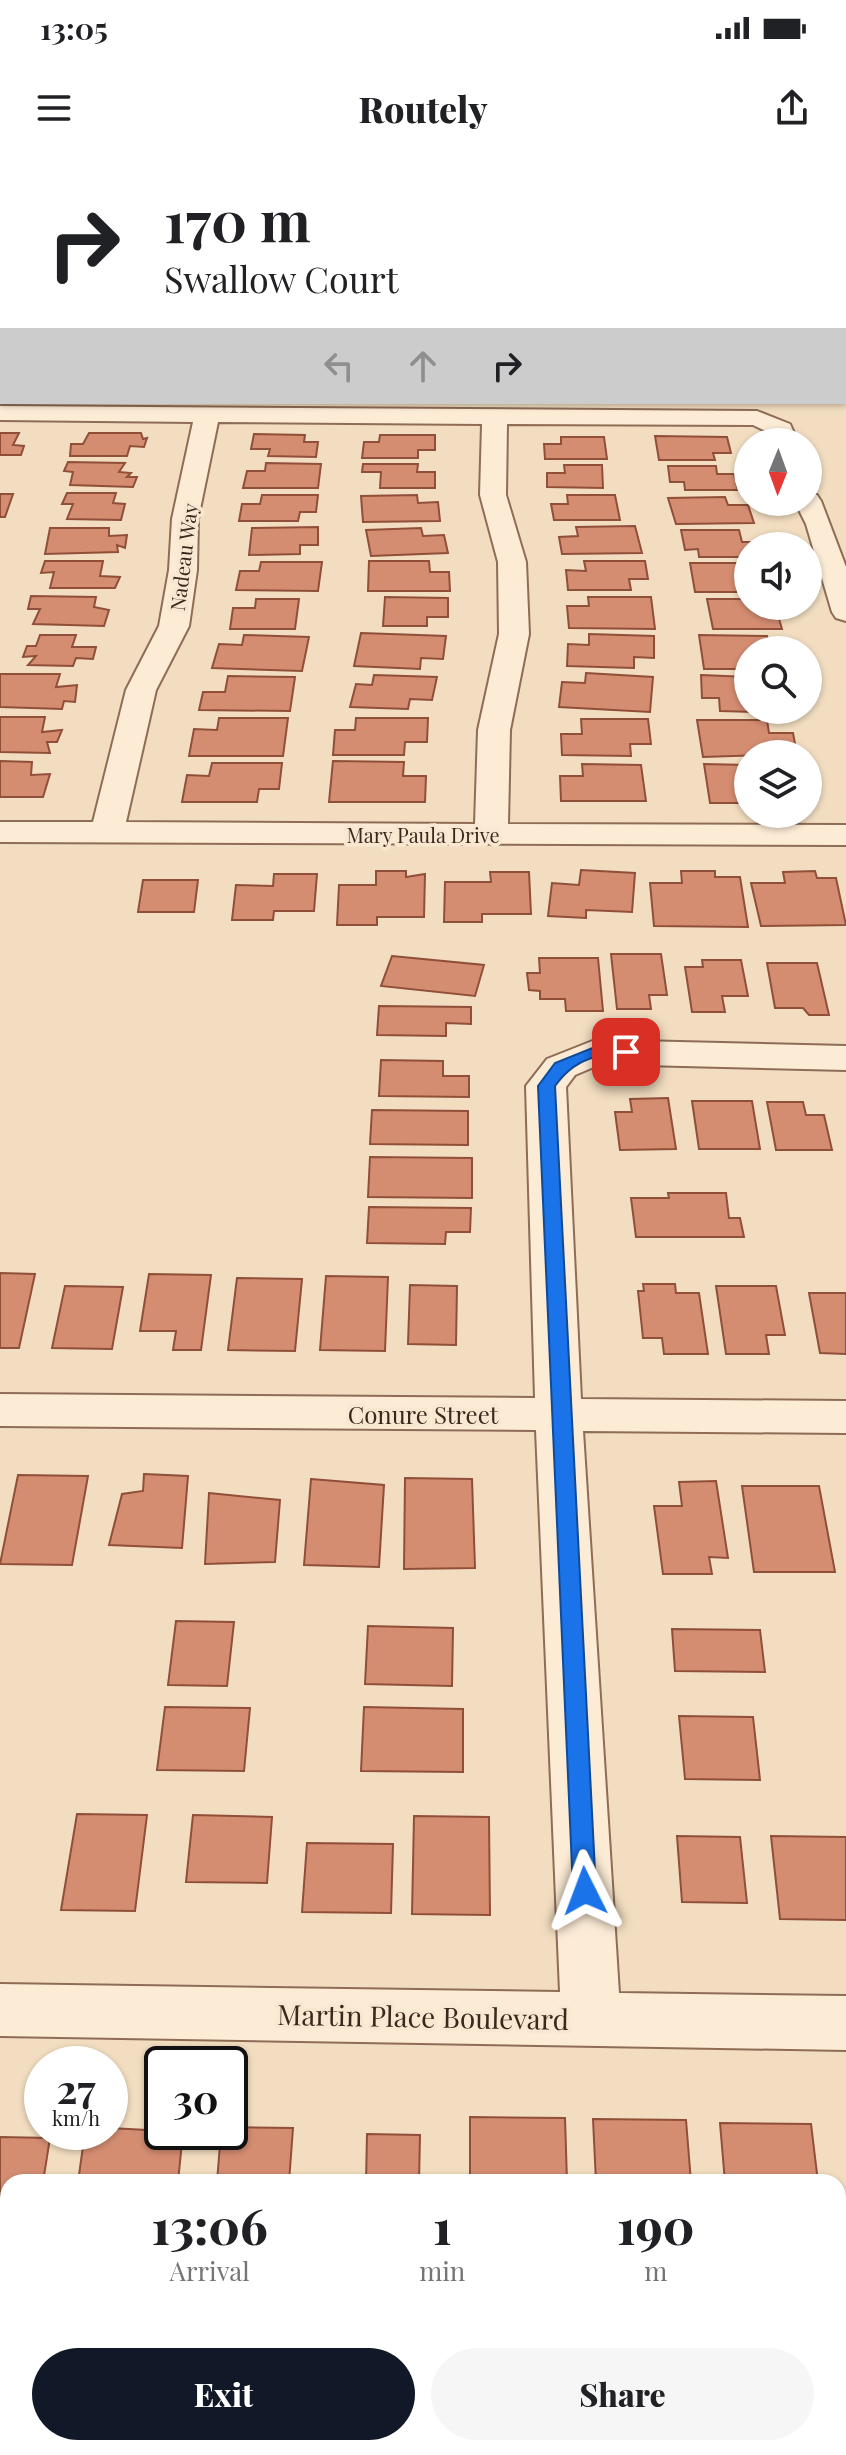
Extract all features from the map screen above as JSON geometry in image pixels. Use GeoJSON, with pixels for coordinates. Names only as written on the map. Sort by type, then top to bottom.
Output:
{"type":"FeatureCollection","features":[{"type":"Feature","properties":{"kind":"street"},"geometry":{"type":"LineString","coordinates":[[0,413],[757,418],[779,428]]}},
{"type":"Feature","properties":{"kind":"street","name":"Nadeau Way"},"geometry":{"type":"LineString","coordinates":[[107,832],[141,690],[174,626],[183,570],[185,519],[207,414]]}},
{"type":"Feature","properties":{"kind":"street"},"geometry":{"type":"LineString","coordinates":[[491,834],[494,730],[514,634],[512,562],[493,495],[495,415]]}},
{"type":"Feature","properties":{"kind":"street"},"geometry":{"type":"LineString","coordinates":[[815,516],[846,612]]}},
{"type":"Feature","properties":{"kind":"street","name":"Mary Paula Drive"},"geometry":{"type":"LineString","coordinates":[[0,832],[846,835]]}},
{"type":"Feature","properties":{"kind":"street"},"geometry":{"type":"LineString","coordinates":[[591,2018],[559,1415],[546,1086],[561,1067],[595,1052],[846,1058]]}},
{"type":"Feature","properties":{"kind":"street","name":"Conure Street"},"geometry":{"type":"LineString","coordinates":[[0,1410],[846,1417]]}},
{"type":"Feature","properties":{"kind":"street","name":"Martin Place Boulevard"},"geometry":{"type":"LineString","coordinates":[[0,2010],[846,2023]]}},
{"type":"Feature","properties":{"kind":"building"},"geometry":{"type":"Polygon","coordinates":[[[0,433],[19,433],[13,445],[24,446],[21,455],[0,455],[0,433]]]}},
{"type":"Feature","properties":{"kind":"building"},"geometry":{"type":"Polygon","coordinates":[[[89,433],[141,433],[143,439],[147,438],[144,447],[130,446],[127,456],[70,456],[71,444],[83,444],[89,433]]]}},
{"type":"Feature","properties":{"kind":"building"},"geometry":{"type":"Polygon","coordinates":[[[254,434],[305,435],[304,442],[318,442],[316,457],[268,456],[270,449],[251,449],[254,434]]]}},
{"type":"Feature","properties":{"kind":"building"},"geometry":{"type":"Polygon","coordinates":[[[380,435],[435,435],[435,450],[418,450],[418,458],[362,458],[364,442],[379,442],[380,435]]]}},
{"type":"Feature","properties":{"kind":"building"},"geometry":{"type":"Polygon","coordinates":[[[655,436],[727,437],[731,453],[713,453],[715,460],[659,460],[655,436]]]}},
{"type":"Feature","properties":{"kind":"building"},"geometry":{"type":"Polygon","coordinates":[[[561,437],[604,437],[607,459],[545,459],[544,444],[561,444],[561,437]]]}},
{"type":"Feature","properties":{"kind":"building"},"geometry":{"type":"Polygon","coordinates":[[[68,462],[125,463],[119,472],[131,473],[127,477],[137,477],[133,487],[70,485],[73,472],[64,471],[68,462]]]}},
{"type":"Feature","properties":{"kind":"building"},"geometry":{"type":"Polygon","coordinates":[[[266,463],[321,464],[318,488],[243,488],[247,471],[265,471],[266,463]]]}},
{"type":"Feature","properties":{"kind":"building"},"geometry":{"type":"Polygon","coordinates":[[[363,464],[418,464],[417,472],[435,472],[435,488],[380,488],[381,472],[362,472],[363,464]]]}},
{"type":"Feature","properties":{"kind":"building"},"geometry":{"type":"Polygon","coordinates":[[[564,465],[602,465],[603,488],[547,487],[547,473],[565,473],[564,465]]]}},
{"type":"Feature","properties":{"kind":"building"},"geometry":{"type":"Polygon","coordinates":[[[668,466],[716,466],[717,474],[734,474],[734,490],[685,490],[684,482],[670,482],[668,466]]]}},
{"type":"Feature","properties":{"kind":"building"},"geometry":{"type":"Polygon","coordinates":[[[67,493],[116,493],[113,503],[125,504],[121,520],[67,519],[73,504],[62,504],[67,493]]]}},
{"type":"Feature","properties":{"kind":"building"},"geometry":{"type":"Polygon","coordinates":[[[0,494],[13,494],[5,517],[0,517],[0,494]]]}},
{"type":"Feature","properties":{"kind":"building"},"geometry":{"type":"Polygon","coordinates":[[[262,495],[318,495],[316,512],[300,512],[298,521],[239,521],[242,504],[260,504],[262,495]]]}},
{"type":"Feature","properties":{"kind":"building"},"geometry":{"type":"Polygon","coordinates":[[[417,495],[418,503],[438,502],[440,521],[363,522],[361,496],[417,495]]]}},
{"type":"Feature","properties":{"kind":"building"},"geometry":{"type":"Polygon","coordinates":[[[567,495],[615,495],[620,520],[554,520],[551,504],[568,504],[567,495]]]}},
{"type":"Feature","properties":{"kind":"building"},"geometry":{"type":"Polygon","coordinates":[[[725,497],[728,505],[734,505],[734,516],[752,516],[754,523],[676,524],[668,498],[725,497]]]}},
{"type":"Feature","properties":{"kind":"building"},"geometry":{"type":"Polygon","coordinates":[[[635,526],[642,553],[562,554],[559,537],[578,536],[576,527],[635,526]]]}},
{"type":"Feature","properties":{"kind":"building"},"geometry":{"type":"Polygon","coordinates":[[[318,527],[318,545],[300,545],[300,554],[249,555],[252,528],[318,527]]]}},
{"type":"Feature","properties":{"kind":"building"},"geometry":{"type":"Polygon","coordinates":[[[50,528],[109,528],[109,536],[127,535],[125,548],[117,545],[118,552],[45,554],[50,528]]]}},
{"type":"Feature","properties":{"kind":"building"},"geometry":{"type":"Polygon","coordinates":[[[421,528],[423,536],[444,535],[448,553],[371,556],[366,530],[421,528]]]}},
{"type":"Feature","properties":{"kind":"building"},"geometry":{"type":"Polygon","coordinates":[[[681,530],[739,530],[734,532],[734,557],[699,557],[698,549],[685,550],[681,530]]]}},
{"type":"Feature","properties":{"kind":"building"},"geometry":{"type":"Polygon","coordinates":[[[45,561],[103,561],[100,576],[120,577],[115,588],[50,588],[54,572],[41,573],[45,561]]]}},
{"type":"Feature","properties":{"kind":"building"},"geometry":{"type":"Polygon","coordinates":[[[369,561],[429,561],[430,572],[449,572],[450,591],[368,591],[369,561]]]}},
{"type":"Feature","properties":{"kind":"building"},"geometry":{"type":"Polygon","coordinates":[[[584,561],[645,561],[648,579],[629,579],[631,590],[568,590],[566,570],[586,571],[584,561]]]}},
{"type":"Feature","properties":{"kind":"building"},"geometry":{"type":"Polygon","coordinates":[[[261,562],[322,562],[318,591],[236,590],[240,571],[259,571],[261,562]]]}},
{"type":"Feature","properties":{"kind":"building"},"geometry":{"type":"Polygon","coordinates":[[[690,563],[734,563],[734,592],[695,592],[690,563]]]}},
{"type":"Feature","properties":{"kind":"building"},"geometry":{"type":"Polygon","coordinates":[[[31,596],[96,597],[94,607],[109,610],[104,626],[33,624],[40,609],[28,609],[31,596]]]}},
{"type":"Feature","properties":{"kind":"building"},"geometry":{"type":"Polygon","coordinates":[[[385,597],[448,598],[448,617],[427,617],[427,626],[383,626],[385,597]]]}},
{"type":"Feature","properties":{"kind":"building"},"geometry":{"type":"Polygon","coordinates":[[[588,597],[651,597],[655,629],[569,628],[567,606],[589,606],[588,597]]]}},
{"type":"Feature","properties":{"kind":"building"},"geometry":{"type":"Polygon","coordinates":[[[256,599],[299,599],[295,629],[230,629],[233,608],[255,608],[256,599]]]}},
{"type":"Feature","properties":{"kind":"building"},"geometry":{"type":"Polygon","coordinates":[[[707,599],[734,599],[734,620],[779,620],[782,629],[713,629],[707,599]]]}},
{"type":"Feature","properties":{"kind":"building"},"geometry":{"type":"Polygon","coordinates":[[[361,633],[446,636],[443,659],[421,658],[420,669],[354,666],[361,633]]]}},
{"type":"Feature","properties":{"kind":"building"},"geometry":{"type":"Polygon","coordinates":[[[589,634],[654,636],[654,658],[634,657],[634,668],[567,666],[568,644],[589,645],[589,634]]]}},
{"type":"Feature","properties":{"kind":"building"},"geometry":{"type":"Polygon","coordinates":[[[40,635],[76,635],[72,647],[96,647],[93,659],[76,658],[73,666],[28,665],[36,656],[23,657],[27,646],[36,646],[40,635]]]}},
{"type":"Feature","properties":{"kind":"building"},"geometry":{"type":"Polygon","coordinates":[[[244,635],[309,637],[302,671],[212,668],[219,644],[242,645],[244,635]]]}},
{"type":"Feature","properties":{"kind":"building"},"geometry":{"type":"Polygon","coordinates":[[[699,635],[767,636],[734,636],[734,669],[704,669],[699,635]]]}},
{"type":"Feature","properties":{"kind":"building"},"geometry":{"type":"Polygon","coordinates":[[[586,673],[653,677],[650,712],[559,707],[562,682],[585,683],[586,673]]]}},
{"type":"Feature","properties":{"kind":"building"},"geometry":{"type":"Polygon","coordinates":[[[0,674],[60,674],[56,687],[77,685],[75,702],[64,701],[62,709],[0,707],[0,674]]]}},
{"type":"Feature","properties":{"kind":"building"},"geometry":{"type":"Polygon","coordinates":[[[374,675],[437,677],[432,700],[410,699],[408,709],[350,707],[356,684],[372,685],[374,675]]]}},
{"type":"Feature","properties":{"kind":"building"},"geometry":{"type":"Polygon","coordinates":[[[701,675],[734,676],[734,711],[720,711],[719,698],[702,698],[701,675]]]}},
{"type":"Feature","properties":{"kind":"building"},"geometry":{"type":"Polygon","coordinates":[[[228,676],[295,677],[290,711],[199,710],[203,692],[225,692],[228,676]]]}},
{"type":"Feature","properties":{"kind":"building"},"geometry":{"type":"Polygon","coordinates":[[[0,717],[45,717],[42,732],[62,730],[57,742],[47,742],[50,753],[0,752],[0,717]]]}},
{"type":"Feature","properties":{"kind":"building"},"geometry":{"type":"Polygon","coordinates":[[[219,718],[288,718],[283,756],[189,756],[194,729],[217,730],[219,718]]]}},
{"type":"Feature","properties":{"kind":"building"},"geometry":{"type":"Polygon","coordinates":[[[356,718],[428,718],[427,742],[405,742],[404,755],[333,755],[335,730],[355,730],[356,718]]]}},
{"type":"Feature","properties":{"kind":"building"},"geometry":{"type":"Polygon","coordinates":[[[581,719],[648,719],[651,744],[630,744],[631,756],[562,755],[561,734],[582,734],[581,719]]]}},
{"type":"Feature","properties":{"kind":"building"},"geometry":{"type":"Polygon","coordinates":[[[697,720],[768,724],[769,733],[793,733],[794,740],[734,740],[734,756],[703,757],[697,720]]]}},
{"type":"Feature","properties":{"kind":"building"},"geometry":{"type":"Polygon","coordinates":[[[0,761],[32,762],[31,775],[50,774],[43,797],[0,797],[0,761]]]}},
{"type":"Feature","properties":{"kind":"building"},"geometry":{"type":"Polygon","coordinates":[[[333,761],[404,762],[403,776],[426,776],[425,802],[329,802],[333,761]]]}},
{"type":"Feature","properties":{"kind":"building"},"geometry":{"type":"Polygon","coordinates":[[[212,763],[282,763],[279,789],[259,789],[257,802],[182,802],[187,775],[209,776],[212,763]]]}},
{"type":"Feature","properties":{"kind":"building"},"geometry":{"type":"Polygon","coordinates":[[[582,764],[641,765],[646,801],[561,801],[560,776],[583,776],[582,764]]]}},
{"type":"Feature","properties":{"kind":"building"},"geometry":{"type":"Polygon","coordinates":[[[704,764],[734,765],[734,803],[710,803],[704,764]]]}},
{"type":"Feature","properties":{"kind":"building"},"geometry":{"type":"Polygon","coordinates":[[[581,870],[635,873],[632,912],[586,910],[586,918],[548,916],[552,883],[579,885],[581,870]]]}},
{"type":"Feature","properties":{"kind":"building"},"geometry":{"type":"Polygon","coordinates":[[[376,871],[406,871],[406,877],[425,874],[424,917],[377,917],[377,925],[337,925],[339,885],[376,885],[376,871]]]}},
{"type":"Feature","properties":{"kind":"building"},"geometry":{"type":"Polygon","coordinates":[[[681,871],[715,871],[715,877],[740,877],[748,927],[654,926],[650,883],[682,883],[681,871]]]}},
{"type":"Feature","properties":{"kind":"building"},"geometry":{"type":"Polygon","coordinates":[[[815,871],[817,878],[836,878],[846,925],[761,926],[751,883],[785,883],[783,872],[815,871]]]}},
{"type":"Feature","properties":{"kind":"building"},"geometry":{"type":"Polygon","coordinates":[[[490,872],[529,872],[531,914],[482,914],[482,922],[444,922],[445,882],[491,882],[490,872]]]}},
{"type":"Feature","properties":{"kind":"building"},"geometry":{"type":"Polygon","coordinates":[[[274,874],[317,874],[314,911],[274,911],[273,920],[232,920],[236,885],[273,886],[274,874]]]}},
{"type":"Feature","properties":{"kind":"building"},"geometry":{"type":"Polygon","coordinates":[[[143,880],[198,880],[194,912],[138,912],[143,880]]]}},
{"type":"Feature","properties":{"kind":"building"},"geometry":{"type":"Polygon","coordinates":[[[611,954],[661,954],[667,995],[649,995],[651,1009],[617,1009],[611,954]]]}},
{"type":"Feature","properties":{"kind":"building"},"geometry":{"type":"Polygon","coordinates":[[[392,956],[484,965],[475,996],[381,986],[392,956]]]}},
{"type":"Feature","properties":{"kind":"building"},"geometry":{"type":"Polygon","coordinates":[[[539,958],[598,958],[603,1011],[566,1011],[565,999],[540,999],[540,991],[529,990],[527,973],[540,973],[539,958]]]}},
{"type":"Feature","properties":{"kind":"building"},"geometry":{"type":"Polygon","coordinates":[[[702,960],[741,960],[748,996],[722,996],[725,1012],[692,1012],[685,967],[703,967],[702,960]]]}},
{"type":"Feature","properties":{"kind":"building"},"geometry":{"type":"Polygon","coordinates":[[[767,963],[817,963],[829,1015],[809,1015],[803,1008],[775,1008],[767,963]]]}},
{"type":"Feature","properties":{"kind":"building"},"geometry":{"type":"Polygon","coordinates":[[[379,1006],[471,1007],[471,1024],[446,1023],[446,1036],[377,1035],[379,1006]]]}},
{"type":"Feature","properties":{"kind":"building"},"geometry":{"type":"Polygon","coordinates":[[[381,1060],[443,1061],[443,1076],[469,1076],[469,1097],[379,1096],[381,1060]]]}},
{"type":"Feature","properties":{"kind":"building"},"geometry":{"type":"Polygon","coordinates":[[[668,1098],[676,1149],[620,1150],[615,1112],[632,1112],[630,1099],[668,1098]]]}},
{"type":"Feature","properties":{"kind":"building"},"geometry":{"type":"Polygon","coordinates":[[[692,1101],[752,1101],[760,1149],[699,1149],[692,1101]]]}},
{"type":"Feature","properties":{"kind":"building"},"geometry":{"type":"Polygon","coordinates":[[[767,1102],[803,1102],[806,1115],[824,1115],[832,1150],[776,1150],[767,1102]]]}},
{"type":"Feature","properties":{"kind":"building"},"geometry":{"type":"Polygon","coordinates":[[[372,1110],[468,1111],[468,1145],[370,1144],[372,1110]]]}},
{"type":"Feature","properties":{"kind":"building"},"geometry":{"type":"Polygon","coordinates":[[[370,1157],[472,1158],[472,1198],[368,1197],[370,1157]]]}},
{"type":"Feature","properties":{"kind":"building"},"geometry":{"type":"Polygon","coordinates":[[[668,1193],[726,1193],[729,1218],[740,1218],[744,1237],[636,1237],[631,1198],[669,1198],[668,1193]]]}},
{"type":"Feature","properties":{"kind":"building"},"geometry":{"type":"Polygon","coordinates":[[[369,1207],[471,1208],[470,1232],[446,1232],[445,1244],[367,1243],[369,1207]]]}},
{"type":"Feature","properties":{"kind":"building"},"geometry":{"type":"Polygon","coordinates":[[[0,1273],[35,1274],[19,1348],[0,1348],[0,1273]]]}},
{"type":"Feature","properties":{"kind":"building"},"geometry":{"type":"Polygon","coordinates":[[[149,1274],[211,1275],[201,1350],[173,1350],[176,1331],[140,1331],[149,1274]]]}},
{"type":"Feature","properties":{"kind":"building"},"geometry":{"type":"Polygon","coordinates":[[[326,1276],[388,1277],[385,1351],[320,1350],[326,1276]]]}},
{"type":"Feature","properties":{"kind":"building"},"geometry":{"type":"Polygon","coordinates":[[[237,1278],[302,1279],[295,1351],[228,1350],[237,1278]]]}},
{"type":"Feature","properties":{"kind":"building"},"geometry":{"type":"Polygon","coordinates":[[[643,1284],[675,1284],[676,1293],[699,1293],[708,1354],[664,1354],[662,1338],[643,1338],[638,1291],[644,1291],[643,1284]]]}},
{"type":"Feature","properties":{"kind":"building"},"geometry":{"type":"Polygon","coordinates":[[[410,1285],[457,1286],[456,1345],[408,1344],[410,1285]]]}},
{"type":"Feature","properties":{"kind":"building"},"geometry":{"type":"Polygon","coordinates":[[[65,1286],[123,1287],[112,1349],[52,1348],[65,1286]]]}},
{"type":"Feature","properties":{"kind":"building"},"geometry":{"type":"Polygon","coordinates":[[[716,1286],[776,1286],[785,1335],[766,1335],[769,1354],[726,1354],[716,1286]]]}},
{"type":"Feature","properties":{"kind":"building"},"geometry":{"type":"Polygon","coordinates":[[[809,1293],[846,1293],[846,1354],[820,1353],[809,1293]]]}},
{"type":"Feature","properties":{"kind":"building"},"geometry":{"type":"Polygon","coordinates":[[[144,1474],[188,1476],[182,1548],[109,1545],[122,1494],[143,1491],[144,1474]]]}},
{"type":"Feature","properties":{"kind":"building"},"geometry":{"type":"Polygon","coordinates":[[[18,1475],[88,1476],[72,1565],[0,1564],[18,1475]]]}},
{"type":"Feature","properties":{"kind":"building"},"geometry":{"type":"Polygon","coordinates":[[[405,1478],[472,1479],[475,1568],[404,1569],[405,1478]]]}},
{"type":"Feature","properties":{"kind":"building"},"geometry":{"type":"Polygon","coordinates":[[[311,1479],[384,1485],[379,1567],[304,1565],[311,1479]]]}},
{"type":"Feature","properties":{"kind":"building"},"geometry":{"type":"Polygon","coordinates":[[[716,1481],[728,1558],[709,1557],[712,1574],[663,1574],[654,1506],[682,1506],[679,1482],[716,1481]]]}},
{"type":"Feature","properties":{"kind":"building"},"geometry":{"type":"Polygon","coordinates":[[[742,1486],[819,1486],[835,1572],[754,1572],[742,1486]]]}},
{"type":"Feature","properties":{"kind":"building"},"geometry":{"type":"Polygon","coordinates":[[[209,1493],[280,1500],[275,1562],[205,1564],[209,1493]]]}},
{"type":"Feature","properties":{"kind":"building"},"geometry":{"type":"Polygon","coordinates":[[[176,1621],[234,1622],[227,1686],[168,1685],[176,1621]]]}},
{"type":"Feature","properties":{"kind":"building"},"geometry":{"type":"Polygon","coordinates":[[[368,1626],[453,1628],[452,1686],[365,1684],[368,1626]]]}},
{"type":"Feature","properties":{"kind":"building"},"geometry":{"type":"Polygon","coordinates":[[[672,1629],[760,1630],[765,1672],[675,1671],[672,1629]]]}},
{"type":"Feature","properties":{"kind":"building"},"geometry":{"type":"Polygon","coordinates":[[[165,1707],[250,1708],[244,1771],[157,1770],[165,1707]]]}},
{"type":"Feature","properties":{"kind":"building"},"geometry":{"type":"Polygon","coordinates":[[[364,1707],[463,1709],[463,1772],[361,1771],[364,1707]]]}},
{"type":"Feature","properties":{"kind":"building"},"geometry":{"type":"Polygon","coordinates":[[[679,1716],[753,1717],[760,1780],[685,1779],[679,1716]]]}},
{"type":"Feature","properties":{"kind":"building"},"geometry":{"type":"Polygon","coordinates":[[[77,1814],[147,1815],[135,1911],[61,1910],[77,1814]]]}},
{"type":"Feature","properties":{"kind":"building"},"geometry":{"type":"Polygon","coordinates":[[[193,1815],[272,1817],[267,1883],[186,1882],[193,1815]]]}},
{"type":"Feature","properties":{"kind":"building"},"geometry":{"type":"Polygon","coordinates":[[[414,1816],[489,1817],[490,1915],[412,1914],[414,1816]]]}},
{"type":"Feature","properties":{"kind":"building"},"geometry":{"type":"Polygon","coordinates":[[[677,1836],[740,1837],[747,1903],[682,1902],[677,1836]]]}},
{"type":"Feature","properties":{"kind":"building"},"geometry":{"type":"Polygon","coordinates":[[[771,1836],[846,1837],[846,1920],[780,1919],[771,1836]]]}},
{"type":"Feature","properties":{"kind":"building"},"geometry":{"type":"Polygon","coordinates":[[[307,1843],[393,1844],[391,1913],[302,1912],[307,1843]]]}},
{"type":"Feature","properties":{"kind":"building"},"geometry":{"type":"Polygon","coordinates":[[[470,2117],[565,2118],[567,2174],[470,2174],[470,2117]]]}},
{"type":"Feature","properties":{"kind":"building"},"geometry":{"type":"Polygon","coordinates":[[[593,2119],[686,2120],[690,2174],[596,2174],[593,2119]]]}},
{"type":"Feature","properties":{"kind":"building"},"geometry":{"type":"Polygon","coordinates":[[[720,2123],[811,2124],[817,2174],[724,2174],[720,2123]]]}},
{"type":"Feature","properties":{"kind":"building"},"geometry":{"type":"Polygon","coordinates":[[[248,2127],[293,2128],[290,2174],[218,2174],[220,2150],[248,2150],[248,2127]]]}},
{"type":"Feature","properties":{"kind":"building"},"geometry":{"type":"Polygon","coordinates":[[[128,2129],[144,2130],[144,2150],[181,2150],[179,2174],[79,2174],[82,2150],[128,2150],[128,2129]]]}},
{"type":"Feature","properties":{"kind":"building"},"geometry":{"type":"Polygon","coordinates":[[[367,2134],[420,2135],[419,2174],[366,2174],[367,2134]]]}},
{"type":"Feature","properties":{"kind":"building"},"geometry":{"type":"Polygon","coordinates":[[[0,2137],[24,2137],[24,2150],[48,2150],[44,2174],[0,2174],[0,2137]]]}},
{"type":"Feature","properties":{"kind":"route"},"geometry":{"type":"LineString","coordinates":[[585,1891],[559,1415],[546,1086],[561,1067],[595,1052],[626,1052]]}}]}
